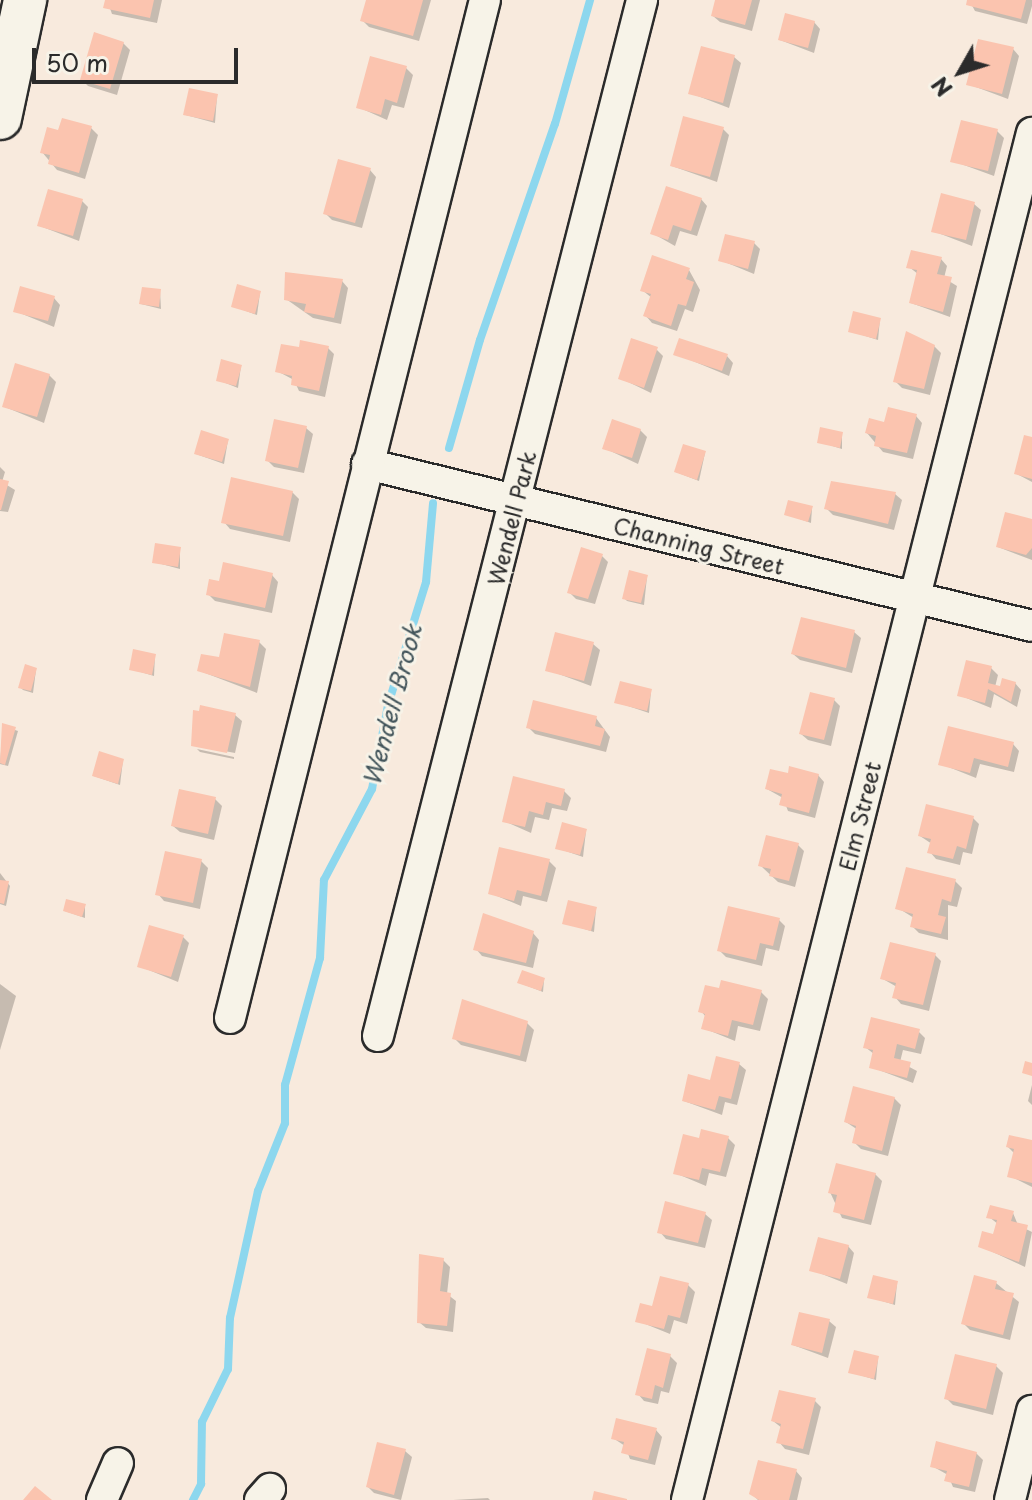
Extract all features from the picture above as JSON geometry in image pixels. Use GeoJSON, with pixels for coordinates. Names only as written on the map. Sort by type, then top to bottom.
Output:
{"type":"FeatureCollection","features":[{"type":"Feature","properties":{"kind":"street"},"geometry":{"type":"LineString","coordinates":[[0,118],[25,0]]}},
{"type":"Feature","properties":{"kind":"street"},"geometry":{"type":"LineString","coordinates":[[230,1018],[485,0]]}},
{"type":"Feature","properties":{"kind":"street","name":"Wendell Park"},"geometry":{"type":"LineString","coordinates":[[378,1036],[642,0]]}},
{"type":"Feature","properties":{"kind":"street","name":"Elm Street"},"geometry":{"type":"LineString","coordinates":[[687,1500],[1032,133]]}},
{"type":"Feature","properties":{"kind":"street","name":"Channing Street"},"geometry":{"type":"LineString","coordinates":[[367,464],[1032,626]]}},
{"type":"Feature","properties":{"kind":"street"},"geometry":{"type":"LineString","coordinates":[[1010,1500],[1032,1411]]}},
{"type":"Feature","properties":{"kind":"street"},"geometry":{"type":"LineString","coordinates":[[102,1500],[118,1463]]}},
{"type":"Feature","properties":{"kind":"building"},"geometry":{"type":"Polygon","coordinates":[[[105,0],[154,0],[150,18],[103,8],[105,0]]]}},
{"type":"Feature","properties":{"kind":"building"},"geometry":{"type":"Polygon","coordinates":[[[366,0],[423,0],[413,36],[360,21],[366,0]]]}},
{"type":"Feature","properties":{"kind":"building"},"geometry":{"type":"Polygon","coordinates":[[[715,0],[752,0],[745,25],[711,16],[715,0]]]}},
{"type":"Feature","properties":{"kind":"building"},"geometry":{"type":"Polygon","coordinates":[[[967,0],[1026,0],[1021,19],[966,5],[967,0]]]}},
{"type":"Feature","properties":{"kind":"building"},"geometry":{"type":"Polygon","coordinates":[[[785,13],[815,21],[808,48],[778,40],[785,13]]]}},
{"type":"Feature","properties":{"kind":"building"},"geometry":{"type":"Polygon","coordinates":[[[94,32],[124,42],[110,89],[80,80],[94,32]]]}},
{"type":"Feature","properties":{"kind":"building"},"geometry":{"type":"Polygon","coordinates":[[[978,39],[1014,47],[1002,94],[966,85],[978,39]]]}},
{"type":"Feature","properties":{"kind":"building"},"geometry":{"type":"Polygon","coordinates":[[[701,46],[735,55],[723,103],[688,94],[701,46]]]}},
{"type":"Feature","properties":{"kind":"building"},"geometry":{"type":"Polygon","coordinates":[[[370,56],[407,66],[397,103],[385,99],[381,115],[356,108],[370,56]]]}},
{"type":"Feature","properties":{"kind":"building"},"geometry":{"type":"Polygon","coordinates":[[[189,88],[218,94],[213,121],[183,115],[189,88]]]}},
{"type":"Feature","properties":{"kind":"building"},"geometry":{"type":"Polygon","coordinates":[[[683,116],[724,127],[710,177],[670,166],[683,116]]]}},
{"type":"Feature","properties":{"kind":"building"},"geometry":{"type":"Polygon","coordinates":[[[62,118],[92,126],[79,173],[48,164],[50,155],[40,153],[47,127],[58,130],[62,118]]]}},
{"type":"Feature","properties":{"kind":"building"},"geometry":{"type":"Polygon","coordinates":[[[961,120],[998,129],[988,171],[950,162],[961,120]]]}},
{"type":"Feature","properties":{"kind":"building"},"geometry":{"type":"Polygon","coordinates":[[[338,159],[371,168],[355,223],[323,214],[338,159]]]}},
{"type":"Feature","properties":{"kind":"building"},"geometry":{"type":"Polygon","coordinates":[[[666,186],[702,198],[691,231],[673,225],[668,240],[650,234],[666,186]]]}},
{"type":"Feature","properties":{"kind":"building"},"geometry":{"type":"Polygon","coordinates":[[[48,189],[83,199],[73,236],[37,226],[48,189]]]}},
{"type":"Feature","properties":{"kind":"building"},"geometry":{"type":"Polygon","coordinates":[[[941,193],[975,202],[966,240],[931,232],[941,193]]]}},
{"type":"Feature","properties":{"kind":"building"},"geometry":{"type":"Polygon","coordinates":[[[725,234],[755,241],[748,269],[718,261],[725,234]]]}},
{"type":"Feature","properties":{"kind":"building"},"geometry":{"type":"Polygon","coordinates":[[[911,250],[942,257],[937,274],[952,277],[943,312],[909,303],[917,270],[906,268],[911,250]]]}},
{"type":"Feature","properties":{"kind":"building"},"geometry":{"type":"Polygon","coordinates":[[[652,255],[690,268],[686,279],[694,282],[686,306],[678,304],[671,326],[643,316],[651,294],[640,291],[652,255]]]}},
{"type":"Feature","properties":{"kind":"building"},"geometry":{"type":"Polygon","coordinates":[[[285,272],[343,279],[334,318],[304,312],[306,304],[284,300],[285,272]]]}},
{"type":"Feature","properties":{"kind":"building"},"geometry":{"type":"Polygon","coordinates":[[[237,284],[261,291],[255,314],[231,307],[237,284]]]}},
{"type":"Feature","properties":{"kind":"building"},"geometry":{"type":"Polygon","coordinates":[[[20,286],[55,296],[48,321],[13,312],[20,286]]]}},
{"type":"Feature","properties":{"kind":"building"},"geometry":{"type":"Polygon","coordinates":[[[142,287],[161,289],[159,307],[139,304],[142,287]]]}},
{"type":"Feature","properties":{"kind":"building"},"geometry":{"type":"Polygon","coordinates":[[[853,311],[881,318],[876,339],[848,332],[853,311]]]}},
{"type":"Feature","properties":{"kind":"building"},"geometry":{"type":"Polygon","coordinates":[[[906,331],[935,345],[924,389],[893,382],[906,331]]]}},
{"type":"Feature","properties":{"kind":"building"},"geometry":{"type":"Polygon","coordinates":[[[631,338],[658,347],[644,388],[618,379],[631,338]]]}},
{"type":"Feature","properties":{"kind":"building"},"geometry":{"type":"Polygon","coordinates":[[[679,338],[728,354],[722,371],[673,355],[679,338]]]}},
{"type":"Feature","properties":{"kind":"building"},"geometry":{"type":"Polygon","coordinates":[[[300,340],[329,346],[319,391],[291,385],[292,376],[275,372],[281,344],[299,347],[300,340]]]}},
{"type":"Feature","properties":{"kind":"building"},"geometry":{"type":"Polygon","coordinates":[[[221,359],[242,365],[236,386],[216,381],[221,359]]]}},
{"type":"Feature","properties":{"kind":"building"},"geometry":{"type":"Polygon","coordinates":[[[15,363],[50,374],[37,417],[2,407],[15,363]]]}},
{"type":"Feature","properties":{"kind":"building"},"geometry":{"type":"Polygon","coordinates":[[[888,407],[917,414],[907,453],[874,446],[876,436],[865,433],[869,418],[884,422],[888,407]]]}},
{"type":"Feature","properties":{"kind":"building"},"geometry":{"type":"Polygon","coordinates":[[[274,419],[307,426],[298,468],[265,461],[274,419]]]}},
{"type":"Feature","properties":{"kind":"building"},"geometry":{"type":"Polygon","coordinates":[[[612,419],[641,429],[632,458],[602,449],[612,419]]]}},
{"type":"Feature","properties":{"kind":"building"},"geometry":{"type":"Polygon","coordinates":[[[820,427],[843,432],[840,448],[817,443],[820,427]]]}},
{"type":"Feature","properties":{"kind":"building"},"geometry":{"type":"Polygon","coordinates":[[[201,430],[229,439],[222,462],[194,454],[201,430]]]}},
{"type":"Feature","properties":{"kind":"building"},"geometry":{"type":"Polygon","coordinates":[[[1024,435],[1032,437],[1032,479],[1014,474],[1024,435]]]}},
{"type":"Feature","properties":{"kind":"building"},"geometry":{"type":"Polygon","coordinates":[[[683,444],[706,451],[697,480],[674,472],[683,444]]]}},
{"type":"Feature","properties":{"kind":"building"},"geometry":{"type":"Polygon","coordinates":[[[231,477],[293,491],[283,536],[221,523],[231,477]]]}},
{"type":"Feature","properties":{"kind":"building"},"geometry":{"type":"Polygon","coordinates":[[[0,479],[9,481],[1,510],[0,510],[0,479]]]}},
{"type":"Feature","properties":{"kind":"building"},"geometry":{"type":"Polygon","coordinates":[[[831,481],[896,492],[888,524],[824,509],[831,481]]]}},
{"type":"Feature","properties":{"kind":"building"},"geometry":{"type":"Polygon","coordinates":[[[788,500],[813,506],[808,522],[784,515],[788,500]]]}},
{"type":"Feature","properties":{"kind":"building"},"geometry":{"type":"Polygon","coordinates":[[[1005,512],[1032,519],[1032,548],[1026,555],[996,547],[1005,512]]]}},
{"type":"Feature","properties":{"kind":"building"},"geometry":{"type":"Polygon","coordinates":[[[155,543],[181,547],[178,567],[152,563],[155,543]]]}},
{"type":"Feature","properties":{"kind":"building"},"geometry":{"type":"Polygon","coordinates":[[[581,547],[603,554],[588,599],[567,593],[581,547]]]}},
{"type":"Feature","properties":{"kind":"building"},"geometry":{"type":"Polygon","coordinates":[[[223,562],[273,573],[265,608],[206,595],[209,579],[219,581],[223,562]]]}},
{"type":"Feature","properties":{"kind":"building"},"geometry":{"type":"Polygon","coordinates":[[[629,570],[648,575],[641,603],[622,599],[629,570]]]}},
{"type":"Feature","properties":{"kind":"building"},"geometry":{"type":"Polygon","coordinates":[[[801,617],[855,630],[846,668],[791,654],[801,617]]]}},
{"type":"Feature","properties":{"kind":"building"},"geometry":{"type":"Polygon","coordinates":[[[555,632],[594,642],[584,681],[545,671],[555,632]]]}},
{"type":"Feature","properties":{"kind":"building"},"geometry":{"type":"Polygon","coordinates":[[[224,633],[260,640],[250,687],[197,671],[201,654],[219,657],[224,633]]]}},
{"type":"Feature","properties":{"kind":"building"},"geometry":{"type":"Polygon","coordinates":[[[133,649],[156,654],[152,675],[129,670],[133,649]]]}},
{"type":"Feature","properties":{"kind":"building"},"geometry":{"type":"Polygon","coordinates":[[[966,660],[992,666],[988,683],[1000,686],[1002,678],[1016,682],[1011,702],[988,689],[985,703],[957,696],[966,660]]]}},
{"type":"Feature","properties":{"kind":"building"},"geometry":{"type":"Polygon","coordinates":[[[25,664],[37,668],[31,691],[18,688],[25,664]]]}},
{"type":"Feature","properties":{"kind":"building"},"geometry":{"type":"Polygon","coordinates":[[[620,681],[652,689],[647,711],[614,703],[620,681]]]}},
{"type":"Feature","properties":{"kind":"building"},"geometry":{"type":"Polygon","coordinates":[[[810,692],[835,698],[824,740],[799,734],[810,692]]]}},
{"type":"Feature","properties":{"kind":"building"},"geometry":{"type":"Polygon","coordinates":[[[533,700],[597,716],[595,726],[605,729],[600,746],[526,728],[533,700]]]}},
{"type":"Feature","properties":{"kind":"building"},"geometry":{"type":"Polygon","coordinates":[[[200,705],[236,713],[227,753],[191,746],[193,710],[199,711],[200,705]]]}},
{"type":"Feature","properties":{"kind":"building"},"geometry":{"type":"Polygon","coordinates":[[[2,723],[16,727],[5,765],[0,763],[2,723]]]}},
{"type":"Feature","properties":{"kind":"building"},"geometry":{"type":"Polygon","coordinates":[[[948,726],[1014,742],[1008,767],[974,758],[970,773],[938,765],[948,726]]]}},
{"type":"Feature","properties":{"kind":"building"},"geometry":{"type":"Polygon","coordinates":[[[99,751],[124,759],[118,784],[92,776],[99,751]]]}},
{"type":"Feature","properties":{"kind":"building"},"geometry":{"type":"Polygon","coordinates":[[[789,766],[819,774],[809,813],[779,805],[782,794],[765,789],[770,769],[788,773],[789,766]]]}},
{"type":"Feature","properties":{"kind":"building"},"geometry":{"type":"Polygon","coordinates":[[[513,776],[565,789],[561,806],[546,802],[543,815],[529,811],[525,827],[502,822],[513,776]]]}},
{"type":"Feature","properties":{"kind":"building"},"geometry":{"type":"Polygon","coordinates":[[[179,789],[216,797],[208,834],[171,826],[179,789]]]}},
{"type":"Feature","properties":{"kind":"building"},"geometry":{"type":"Polygon","coordinates":[[[926,804],[974,816],[966,849],[957,846],[953,859],[927,853],[931,839],[918,836],[926,804]]]}},
{"type":"Feature","properties":{"kind":"building"},"geometry":{"type":"Polygon","coordinates":[[[562,822],[587,829],[580,855],[555,849],[562,822]]]}},
{"type":"Feature","properties":{"kind":"building"},"geometry":{"type":"Polygon","coordinates":[[[766,835],[799,843],[789,881],[769,876],[771,869],[758,866],[766,835]]]}},
{"type":"Feature","properties":{"kind":"building"},"geometry":{"type":"Polygon","coordinates":[[[499,847],[550,859],[541,896],[517,890],[514,901],[488,894],[499,847]]]}},
{"type":"Feature","properties":{"kind":"building"},"geometry":{"type":"Polygon","coordinates":[[[165,851],[202,859],[193,903],[155,895],[165,851]]]}},
{"type":"Feature","properties":{"kind":"building"},"geometry":{"type":"Polygon","coordinates":[[[906,867],[956,879],[951,902],[942,899],[938,915],[946,917],[941,934],[910,927],[913,914],[895,909],[906,867]]]}},
{"type":"Feature","properties":{"kind":"building"},"geometry":{"type":"Polygon","coordinates":[[[0,880],[9,881],[4,904],[0,903],[0,880]]]}},
{"type":"Feature","properties":{"kind":"building"},"geometry":{"type":"Polygon","coordinates":[[[66,899],[86,904],[82,917],[63,911],[66,899]]]}},
{"type":"Feature","properties":{"kind":"building"},"geometry":{"type":"Polygon","coordinates":[[[568,900],[597,907],[591,931],[562,924],[568,900]]]}},
{"type":"Feature","properties":{"kind":"building"},"geometry":{"type":"Polygon","coordinates":[[[728,906],[780,918],[773,946],[760,943],[756,960],[717,951],[728,906]]]}},
{"type":"Feature","properties":{"kind":"building"},"geometry":{"type":"Polygon","coordinates":[[[483,913],[534,931],[526,963],[473,950],[483,913]]]}},
{"type":"Feature","properties":{"kind":"building"},"geometry":{"type":"Polygon","coordinates":[[[149,925],[184,935],[171,977],[137,967],[149,925]]]}},
{"type":"Feature","properties":{"kind":"building"},"geometry":{"type":"Polygon","coordinates":[[[890,942],[936,953],[923,1005],[892,998],[896,983],[880,979],[890,942]]]}},
{"type":"Feature","properties":{"kind":"building"},"geometry":{"type":"Polygon","coordinates":[[[522,970],[545,978],[541,991],[517,983],[522,970]]]}},
{"type":"Feature","properties":{"kind":"building"},"geometry":{"type":"Polygon","coordinates":[[[721,980],[762,990],[753,1025],[732,1020],[728,1036],[701,1029],[705,1014],[698,1012],[705,985],[719,988],[721,980]]]}},
{"type":"Feature","properties":{"kind":"building"},"geometry":{"type":"Polygon","coordinates":[[[462,999],[528,1021],[520,1056],[452,1039],[462,999]]]}},
{"type":"Feature","properties":{"kind":"building"},"geometry":{"type":"Polygon","coordinates":[[[871,1017],[920,1029],[915,1049],[897,1044],[894,1058],[911,1062],[907,1078],[869,1068],[873,1050],[863,1048],[871,1017]]]}},
{"type":"Feature","properties":{"kind":"building"},"geometry":{"type":"Polygon","coordinates":[[[716,1056],[740,1062],[731,1099],[719,1096],[715,1110],[682,1101],[688,1074],[710,1080],[716,1056]]]}},
{"type":"Feature","properties":{"kind":"building"},"geometry":{"type":"Polygon","coordinates":[[[1025,1061],[1032,1063],[1032,1076],[1022,1073],[1025,1061]]]}},
{"type":"Feature","properties":{"kind":"building"},"geometry":{"type":"Polygon","coordinates":[[[853,1086],[895,1097],[882,1151],[852,1143],[856,1126],[844,1122],[853,1086]]]}},
{"type":"Feature","properties":{"kind":"building"},"geometry":{"type":"Polygon","coordinates":[[[701,1129],[729,1136],[720,1172],[702,1168],[699,1180],[673,1174],[683,1134],[699,1138],[701,1129]]]}},
{"type":"Feature","properties":{"kind":"building"},"geometry":{"type":"Polygon","coordinates":[[[1009,1135],[1032,1140],[1032,1183],[1007,1177],[1014,1149],[1006,1147],[1009,1135]]]}},
{"type":"Feature","properties":{"kind":"building"},"geometry":{"type":"Polygon","coordinates":[[[836,1163],[876,1173],[864,1220],[833,1212],[837,1195],[828,1193],[836,1163]]]}},
{"type":"Feature","properties":{"kind":"building"},"geometry":{"type":"Polygon","coordinates":[[[665,1201],[706,1212],[698,1243],[657,1233],[665,1201]]]}},
{"type":"Feature","properties":{"kind":"building"},"geometry":{"type":"Polygon","coordinates":[[[990,1205],[1014,1211],[1011,1221],[1028,1225],[1019,1262],[978,1247],[982,1231],[993,1234],[997,1220],[986,1218],[990,1205]]]}},
{"type":"Feature","properties":{"kind":"building"},"geometry":{"type":"Polygon","coordinates":[[[818,1237],[849,1245],[840,1279],[809,1271],[818,1237]]]}},
{"type":"Feature","properties":{"kind":"building"},"geometry":{"type":"Polygon","coordinates":[[[419,1254],[444,1258],[440,1291],[451,1293],[447,1326],[417,1323],[419,1254]]]}},
{"type":"Feature","properties":{"kind":"building"},"geometry":{"type":"Polygon","coordinates":[[[873,1275],[898,1281],[893,1304],[867,1298],[873,1275]]]}},
{"type":"Feature","properties":{"kind":"building"},"geometry":{"type":"Polygon","coordinates":[[[974,1275],[997,1281],[995,1289],[1014,1293],[1003,1335],[961,1324],[974,1275]]]}},
{"type":"Feature","properties":{"kind":"building"},"geometry":{"type":"Polygon","coordinates":[[[660,1276],[689,1283],[680,1318],[668,1315],[664,1329],[635,1322],[640,1303],[652,1306],[660,1276]]]}},
{"type":"Feature","properties":{"kind":"building"},"geometry":{"type":"Polygon","coordinates":[[[799,1312],[830,1319],[822,1353],[791,1345],[799,1312]]]}},
{"type":"Feature","properties":{"kind":"building"},"geometry":{"type":"Polygon","coordinates":[[[647,1348],[671,1354],[663,1388],[655,1385],[652,1399],[635,1395],[647,1348]]]}},
{"type":"Feature","properties":{"kind":"building"},"geometry":{"type":"Polygon","coordinates":[[[854,1350],[879,1356],[874,1379],[848,1373],[854,1350]]]}},
{"type":"Feature","properties":{"kind":"building"},"geometry":{"type":"Polygon","coordinates":[[[955,1354],[997,1364],[986,1409],[944,1399],[955,1354]]]}},
{"type":"Feature","properties":{"kind":"building"},"geometry":{"type":"Polygon","coordinates":[[[779,1390],[816,1398],[803,1449],[776,1443],[781,1424],[771,1421],[779,1390]]]}},
{"type":"Feature","properties":{"kind":"building"},"geometry":{"type":"Polygon","coordinates":[[[616,1418],[657,1428],[648,1460],[621,1453],[624,1442],[611,1439],[616,1418]]]}},
{"type":"Feature","properties":{"kind":"building"},"geometry":{"type":"Polygon","coordinates":[[[936,1441],[977,1452],[969,1487],[944,1481],[947,1471],[930,1467],[936,1441]]]}},
{"type":"Feature","properties":{"kind":"building"},"geometry":{"type":"Polygon","coordinates":[[[377,1442],[406,1449],[394,1495],[366,1487],[377,1442]]]}},
{"type":"Feature","properties":{"kind":"building"},"geometry":{"type":"Polygon","coordinates":[[[758,1460],[797,1469],[789,1500],[759,1500],[749,1494],[758,1460]]]}},
{"type":"Feature","properties":{"kind":"building"},"geometry":{"type":"Polygon","coordinates":[[[35,1486],[52,1500],[23,1500],[35,1486]]]}},
{"type":"Feature","properties":{"kind":"building"},"geometry":{"type":"Polygon","coordinates":[[[594,1491],[627,1499],[627,1500],[592,1500],[594,1491]]]}},
{"type":"Feature","properties":{"kind":"waterway","name":"Wendell Brook"},"geometry":{"type":"LineString","coordinates":[[449,448],[480,340],[555,124],[590,0]]}},
{"type":"Feature","properties":{"kind":"waterway","name":"Wendell Brook"},"geometry":{"type":"LineString","coordinates":[[193,1500],[201,1484],[202,1422],[228,1369],[230,1318],[258,1191],[285,1123],[285,1085],[320,958],[324,880],[372,789],[388,705],[426,582],[433,503]]}}]}
